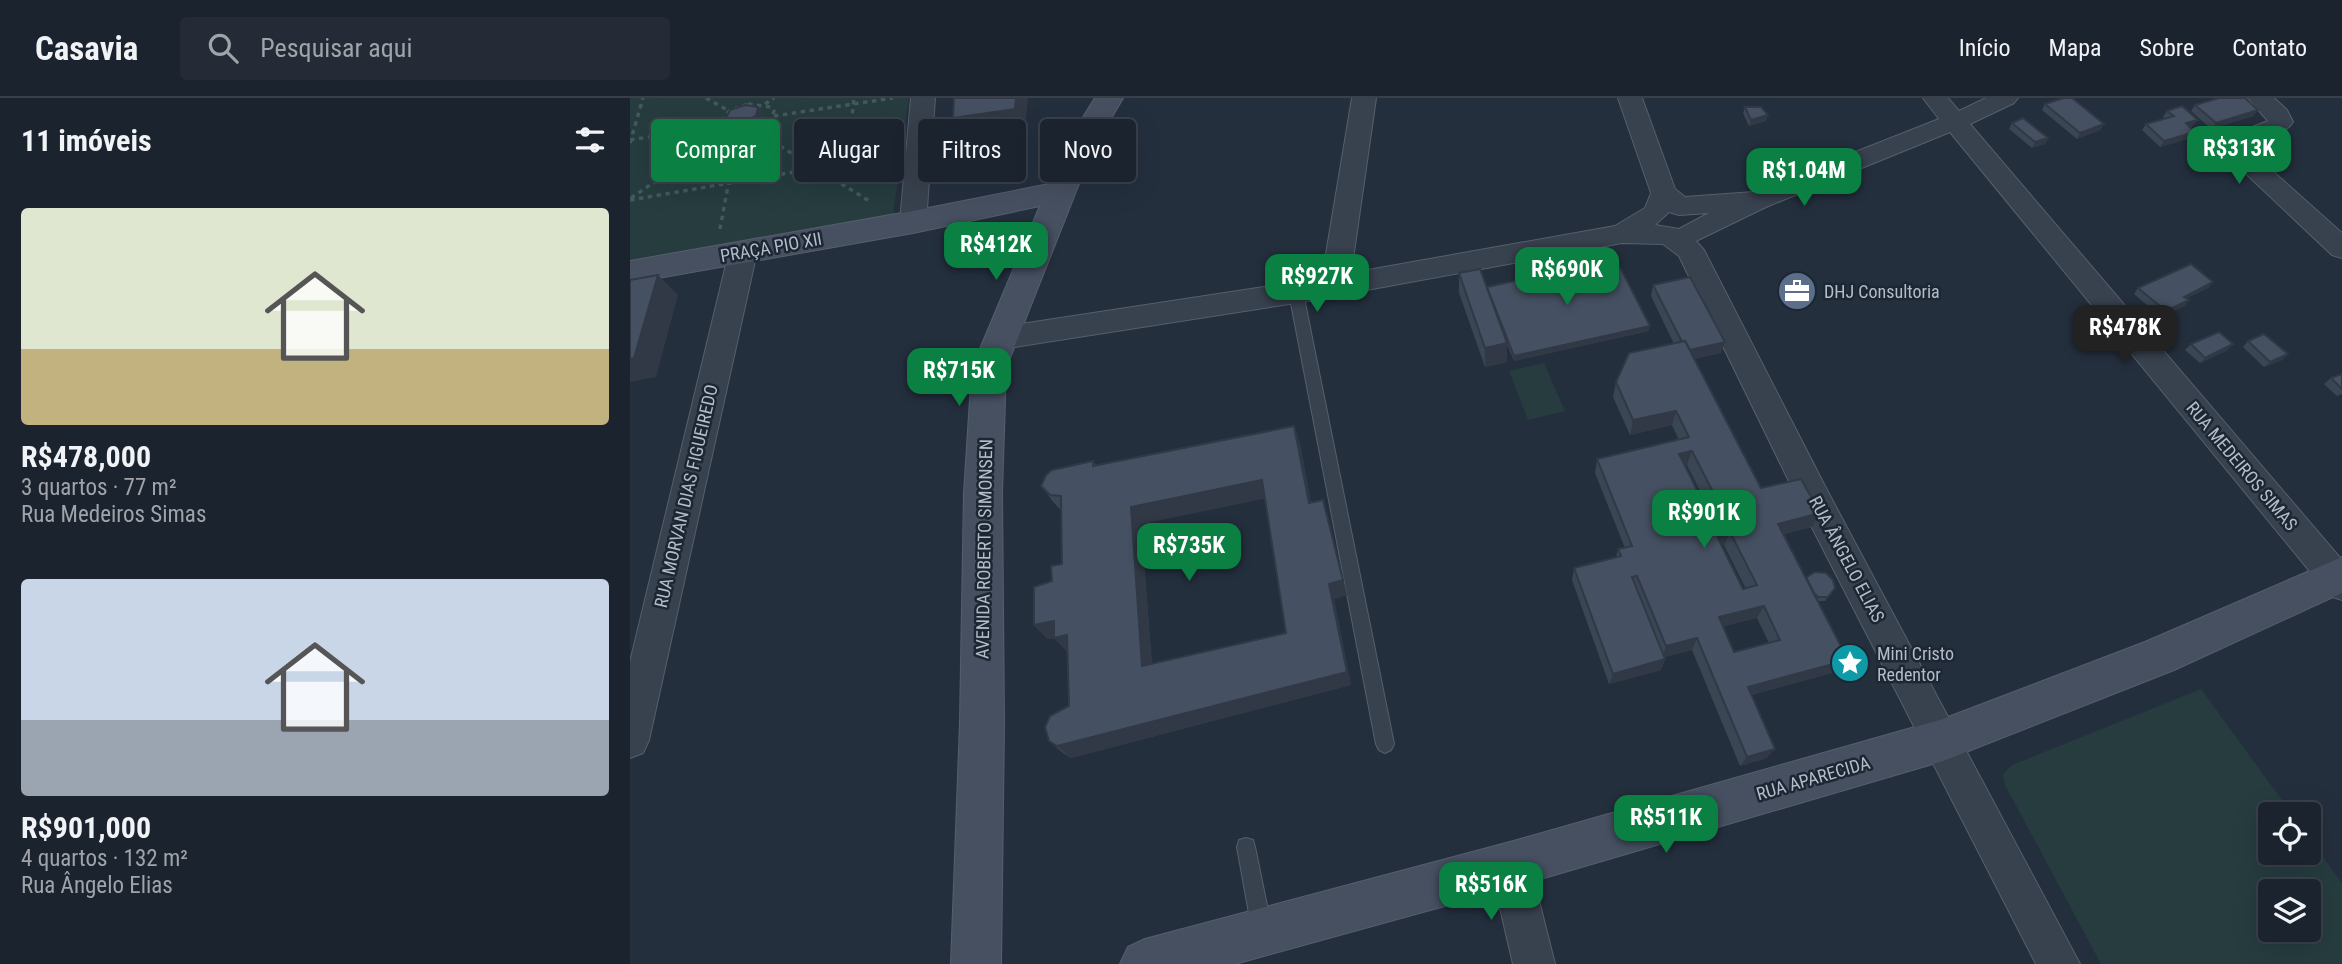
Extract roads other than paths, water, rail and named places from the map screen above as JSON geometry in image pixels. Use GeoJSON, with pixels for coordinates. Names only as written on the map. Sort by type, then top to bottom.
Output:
{"type":"FeatureCollection","features":[{"type":"Feature","properties":{"kind":"street"},"geometry":{"type":"LineString","coordinates":[[913,222],[923,98]]}},
{"type":"Feature","properties":{"kind":"street","name":"AVENIDA ROBERTO SIMONSEN"},"geometry":{"type":"LineString","coordinates":[[1083,119],[1087,98]]}},
{"type":"Feature","properties":{"kind":"street","name":"AVENIDA ROBERTO SIMONSEN"},"geometry":{"type":"LineString","coordinates":[[1096,119],[1109,98]]}},
{"type":"Feature","properties":{"kind":"street"},"geometry":{"type":"LineString","coordinates":[[1335,284],[1364,98]]}},
{"type":"Feature","properties":{"kind":"street","name":"RUA ÂNGELO ELIAS"},"geometry":{"type":"LineString","coordinates":[[1630,98],[1669,215],[1690,250],[1816,502],[2059,964]]}},
{"type":"Feature","properties":{"kind":"street","name":"RUA MEDEIROS SIMAS"},"geometry":{"type":"LineString","coordinates":[[1935,98],[2340,579]]}},
{"type":"Feature","properties":{"kind":"street"},"geometry":{"type":"LineString","coordinates":[[1002,338],[1296,293],[1622,234],[1669,215],[1757,201],[1954,122],[2006,98]]}},
{"type":"Feature","properties":{"kind":"street"},"geometry":{"type":"LineString","coordinates":[[2260,98],[2278,115],[2281,122],[2277,127],[2241,140],[2236,147],[2238,154],[2342,248]]}},
{"type":"Feature","properties":{"kind":"street","name":"AVENIDA ROBERTO SIMONSEN"},"geometry":{"type":"LineString","coordinates":[[976,964],[982,723],[983,493],[989,368],[1065,182]]}},
{"type":"Feature","properties":{"kind":"street","name":"PRAÇA PIO XII"},"geometry":{"type":"LineString","coordinates":[[630,272],[913,222],[1062,191]]}},
{"type":"Feature","properties":{"kind":"street","name":"PRAÇA PIO XII"},"geometry":{"type":"LineString","coordinates":[[913,222],[979,220],[1024,235],[1039,247]]}},
{"type":"Feature","properties":{"kind":"street","name":"RUA MORVAN DIAS FIGUEIREDO"},"geometry":{"type":"LineString","coordinates":[[630,740],[729,255]]}},
{"type":"Feature","properties":{"kind":"street","name":"RUA APARECIDA"},"geometry":{"type":"LineString","coordinates":[[1145,964],[1510,865],[1943,740],[2159,656],[2340,579]]}},
{"type":"Feature","properties":{"kind":"street"},"geometry":{"type":"LineString","coordinates":[[1510,865],[1534,964]]}},
{"type":"Feature","properties":{"kind":"lane"},"geometry":{"type":"LineString","coordinates":[[1296,293],[1385,744]]}},
{"type":"Feature","properties":{"kind":"lane"},"geometry":{"type":"LineString","coordinates":[[1246,847],[1263,932]]}},
{"type":"Feature","properties":{"kind":"place","name":"DHJ Consultoria"},"geometry":{"type":"Point","coordinates":[1797,291]}},
{"type":"Feature","properties":{"kind":"place","name":"Mini Cristo Redentor"},"geometry":{"type":"Point","coordinates":[1850,663]}}]}
